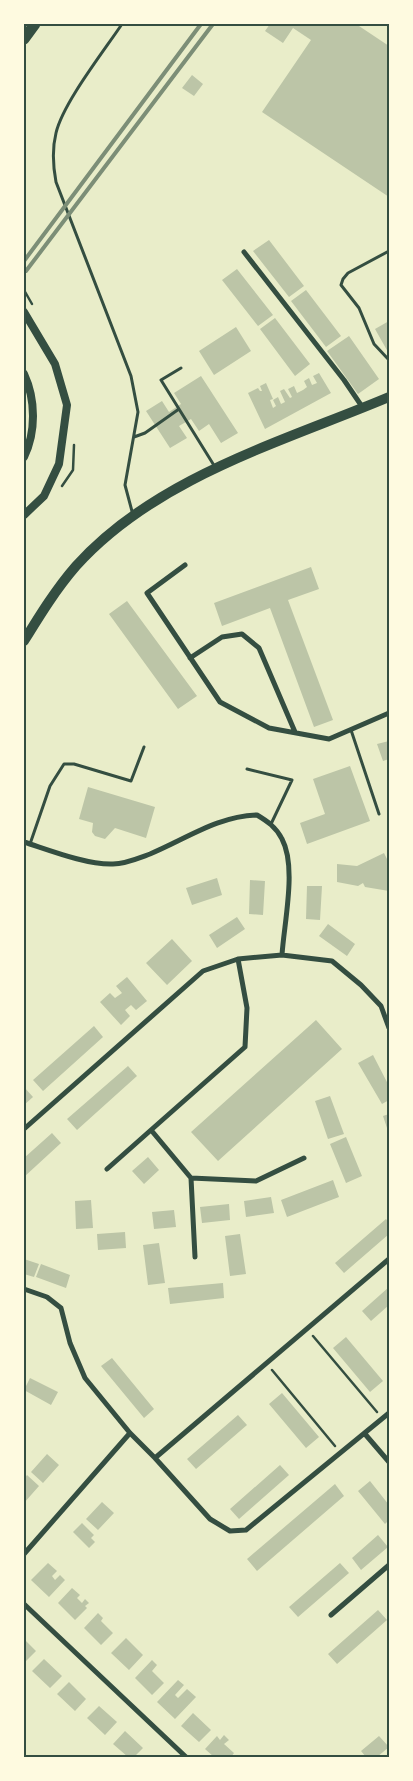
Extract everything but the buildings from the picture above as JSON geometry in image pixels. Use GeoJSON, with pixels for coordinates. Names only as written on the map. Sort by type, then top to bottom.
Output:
{"type":"FeatureCollection","features":[{"type":"Feature","properties":{"kind":"highway"},"geometry":{"type":"LineString","coordinates":[[24,40],[35,24]]}},
{"type":"Feature","properties":{"kind":"main road"},"geometry":{"type":"LineString","coordinates":[[24,640],[76,567],[99,544],[134,517],[194,478],[389,397]]}},
{"type":"Feature","properties":{"kind":"street"},"geometry":{"type":"LineString","coordinates":[[244,252],[344,380],[363,408]]}},
{"type":"Feature","properties":{"kind":"street"},"geometry":{"type":"LineString","coordinates":[[24,312],[55,364],[67,405],[59,464],[44,496],[24,515]]}},
{"type":"Feature","properties":{"kind":"street"},"geometry":{"type":"LineString","coordinates":[[24,374],[31,397],[34,419],[32,434],[24,457]]}},
{"type":"Feature","properties":{"kind":"street"},"geometry":{"type":"LineString","coordinates":[[185,565],[147,593],[220,702],[269,728],[329,739],[389,713]]}},
{"type":"Feature","properties":{"kind":"street"},"geometry":{"type":"LineString","coordinates":[[190,658],[222,637],[242,634],[259,648],[294,732]]}},
{"type":"Feature","properties":{"kind":"street"},"geometry":{"type":"LineString","coordinates":[[24,842],[85,859],[113,864],[134,860],[165,848],[219,821],[257,814],[271,824],[282,838],[288,853],[282,955]]}},
{"type":"Feature","properties":{"kind":"street"},"geometry":{"type":"LineString","coordinates":[[24,1129],[203,971],[238,959],[282,955],[332,962],[361,985],[381,1006],[389,1028]]}},
{"type":"Feature","properties":{"kind":"street"},"geometry":{"type":"LineString","coordinates":[[107,1169],[245,1047],[247,1008],[238,959]]}},
{"type":"Feature","properties":{"kind":"street"},"geometry":{"type":"LineString","coordinates":[[152,1130],[191,1178],[195,1257]]}},
{"type":"Feature","properties":{"kind":"street"},"geometry":{"type":"LineString","coordinates":[[191,1178],[256,1181],[304,1158]]}},
{"type":"Feature","properties":{"kind":"street"},"geometry":{"type":"LineString","coordinates":[[155,1458],[389,1259]]}},
{"type":"Feature","properties":{"kind":"street"},"geometry":{"type":"LineString","coordinates":[[24,1289],[47,1296],[62,1308],[70,1343],[85,1378],[130,1433],[210,1519],[230,1531],[246,1530],[389,1413]]}},
{"type":"Feature","properties":{"kind":"street"},"geometry":{"type":"LineString","coordinates":[[24,1554],[130,1433]]}},
{"type":"Feature","properties":{"kind":"street"},"geometry":{"type":"LineString","coordinates":[[365,1434],[389,1462]]}},
{"type":"Feature","properties":{"kind":"street"},"geometry":{"type":"LineString","coordinates":[[331,1615],[389,1565]]}},
{"type":"Feature","properties":{"kind":"street"},"geometry":{"type":"LineString","coordinates":[[24,1604],[186,1757]]}},
{"type":"Feature","properties":{"kind":"lane"},"geometry":{"type":"LineString","coordinates":[[122,24],[61,118],[54,145],[53,165],[56,182],[131,376],[138,412],[125,485],[134,517]]}},
{"type":"Feature","properties":{"kind":"lane"},"geometry":{"type":"LineString","coordinates":[[389,251],[348,273],[341,285],[359,308],[374,344],[389,360]]}},
{"type":"Feature","properties":{"kind":"lane"},"geometry":{"type":"LineString","coordinates":[[181,368],[161,380],[216,468]]}},
{"type":"Feature","properties":{"kind":"lane"},"geometry":{"type":"LineString","coordinates":[[134,437],[145,433],[179,409]]}},
{"type":"Feature","properties":{"kind":"lane"},"geometry":{"type":"LineString","coordinates":[[351,730],[379,814]]}},
{"type":"Feature","properties":{"kind":"lane"},"geometry":{"type":"LineString","coordinates":[[30,844],[50,786],[64,764],[74,764],[131,781],[144,747]]}},
{"type":"Feature","properties":{"kind":"lane"},"geometry":{"type":"LineString","coordinates":[[247,769],[292,780],[271,824]]}},
{"type":"Feature","properties":{"kind":"path"},"geometry":{"type":"LineString","coordinates":[[307,1329],[382,1419]]}},
{"type":"Feature","properties":{"kind":"path"},"geometry":{"type":"LineString","coordinates":[[266,1364],[341,1453]]}},
{"type":"Feature","properties":{"kind":"railway"},"geometry":{"type":"LineString","coordinates":[[24,261],[201,24]]}},
{"type":"Feature","properties":{"kind":"railway"},"geometry":{"type":"LineString","coordinates":[[26,271],[213,24]]}}]}
